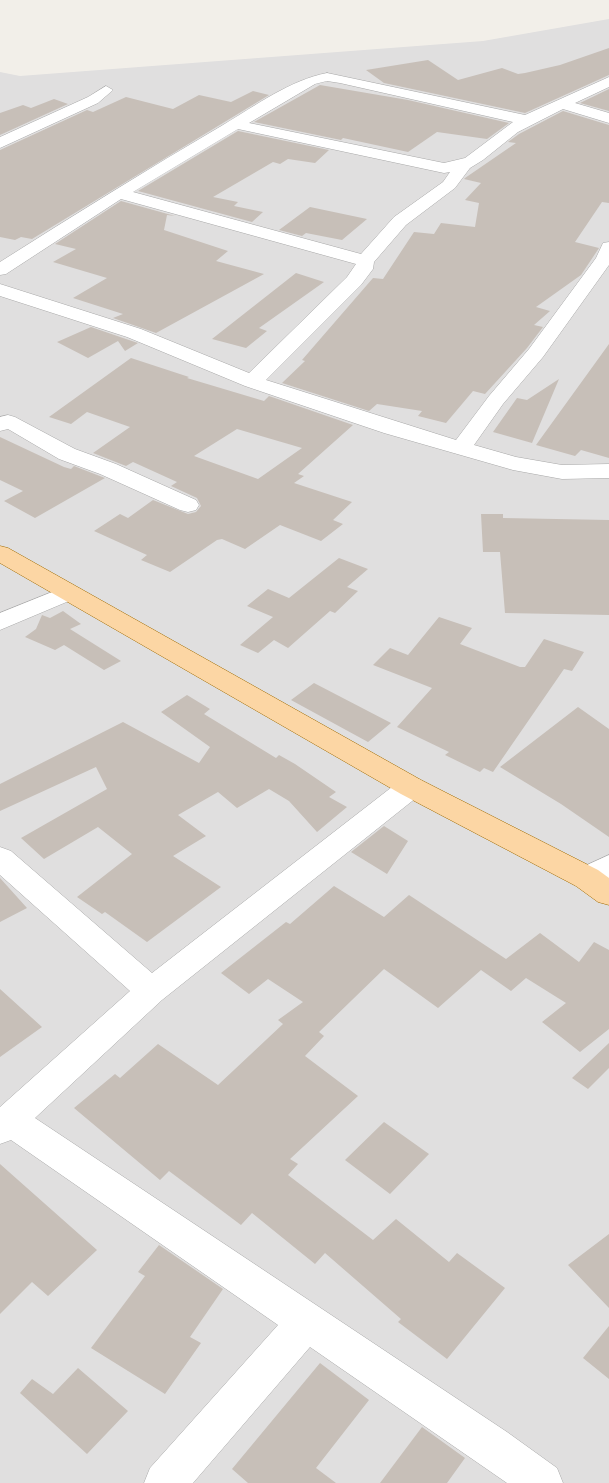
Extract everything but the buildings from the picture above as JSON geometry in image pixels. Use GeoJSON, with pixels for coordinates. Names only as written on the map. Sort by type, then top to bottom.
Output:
{"type":"FeatureCollection","features":[{"type":"Feature","properties":{"kind":"main road"},"geometry":{"type":"LineString","coordinates":[[0,553],[67,593],[411,787],[602,879]]}},
{"type":"Feature","properties":{"kind":"street"},"geometry":{"type":"LineString","coordinates":[[0,270],[119,193],[311,80],[327,77],[527,120]]}},
{"type":"Feature","properties":{"kind":"street"},"geometry":{"type":"LineString","coordinates":[[252,382],[354,281],[364,269],[365,261],[382,240],[400,222],[449,185],[462,167],[527,120],[609,81]]}},
{"type":"Feature","properties":{"kind":"street"},"geometry":{"type":"LineString","coordinates":[[0,143],[93,100],[106,90]]}},
{"type":"Feature","properties":{"kind":"street"},"geometry":{"type":"LineString","coordinates":[[562,104],[609,118]]}},
{"type":"Feature","properties":{"kind":"street"},"geometry":{"type":"LineString","coordinates":[[234,124],[444,168],[462,167]]}},
{"type":"Feature","properties":{"kind":"street"},"geometry":{"type":"LineString","coordinates":[[119,193],[365,261]]}},
{"type":"Feature","properties":{"kind":"street"},"geometry":{"type":"LineString","coordinates":[[461,448],[496,400],[536,354],[605,258],[609,247]]}},
{"type":"Feature","properties":{"kind":"street"},"geometry":{"type":"LineString","coordinates":[[0,249],[22,255]]}},
{"type":"Feature","properties":{"kind":"street"},"geometry":{"type":"LineString","coordinates":[[0,290],[134,333],[252,382],[461,448],[513,463],[562,472],[609,471]]}},
{"type":"Feature","properties":{"kind":"street"},"geometry":{"type":"LineString","coordinates":[[0,426],[8,421],[67,454],[188,505]]}},
{"type":"Feature","properties":{"kind":"street"},"geometry":{"type":"LineString","coordinates":[[0,622],[67,593]]}},
{"type":"Feature","properties":{"kind":"street"},"geometry":{"type":"LineString","coordinates":[[411,787],[151,992],[5,1124],[492,1446],[542,1483]]}},
{"type":"Feature","properties":{"kind":"street"},"geometry":{"type":"LineString","coordinates":[[0,858],[151,992]]}},
{"type":"Feature","properties":{"kind":"street"},"geometry":{"type":"LineString","coordinates":[[165,1483],[306,1322]]}},
{"type":"Feature","properties":{"kind":"shaded area"},"geometry":{"type":"Polygon","coordinates":[[[609,19],[609,1483],[0,1483],[0,72],[20,76],[483,41],[609,19]]]}}]}
